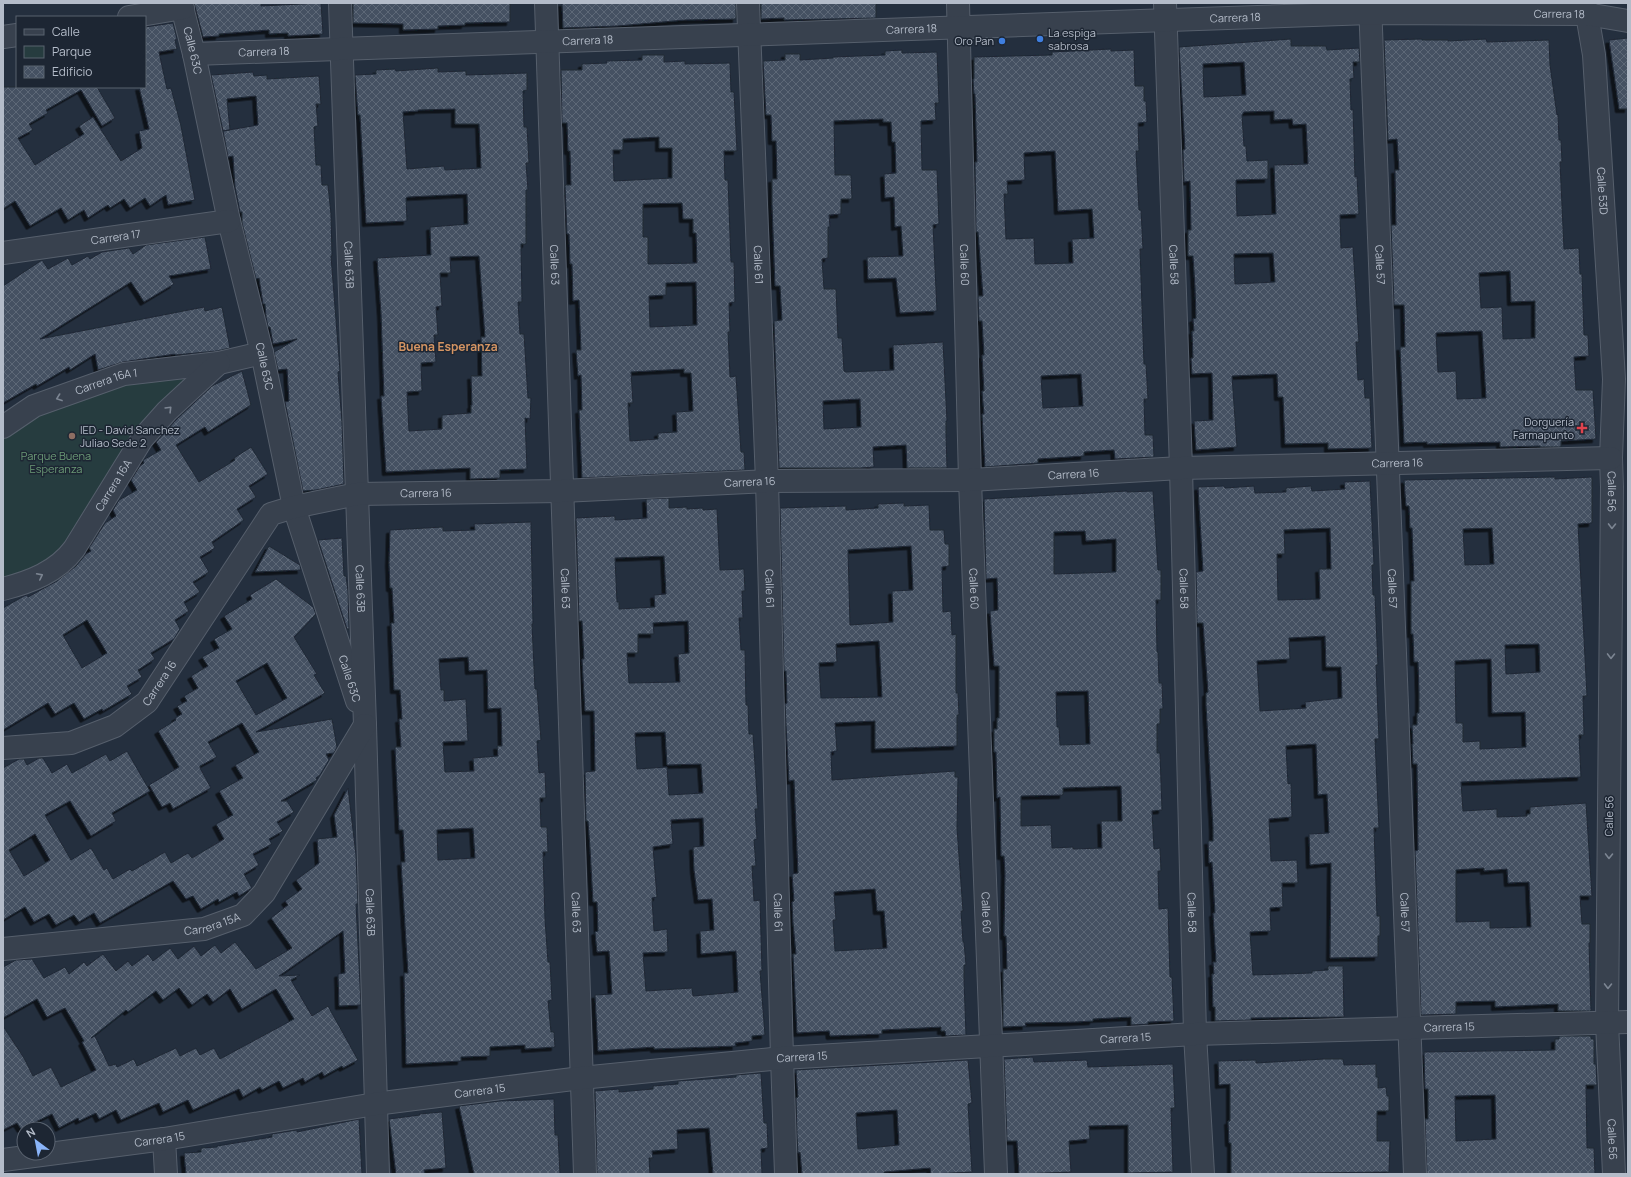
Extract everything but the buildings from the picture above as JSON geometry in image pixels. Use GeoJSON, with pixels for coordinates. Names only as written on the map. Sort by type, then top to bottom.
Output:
{"type":"FeatureCollection","features":[{"type":"Feature","properties":{"kind":"street","name":"Calle 63B"},"geometry":{"type":"LineString","coordinates":[[340,3],[365,725],[378,1174]]}},
{"type":"Feature","properties":{"kind":"street","name":"Calle 63"},"geometry":{"type":"LineString","coordinates":[[546,3],[546,42],[585,1174]]}},
{"type":"Feature","properties":{"kind":"street","name":"Calle 61"},"geometry":{"type":"LineString","coordinates":[[748,3],[767,481],[786,1174]]}},
{"type":"Feature","properties":{"kind":"street","name":"Calle 60"},"geometry":{"type":"LineString","coordinates":[[958,3],[960,27],[970,480],[987,922],[990,1046],[996,1174]]}},
{"type":"Feature","properties":{"kind":"street"},"geometry":{"type":"LineString","coordinates":[[134,16],[182,6]]}},
{"type":"Feature","properties":{"kind":"street","name":"Calle 63C"},"geometry":{"type":"LineString","coordinates":[[182,6],[194,54],[229,221],[262,353],[294,507],[365,725]]}},
{"type":"Feature","properties":{"kind":"street","name":"Carrera 18"},"geometry":{"type":"LineString","coordinates":[[194,54],[960,27],[1165,11],[1370,8],[1586,9],[1628,21]]}},
{"type":"Feature","properties":{"kind":"street","name":"Calle 57"},"geometry":{"type":"LineString","coordinates":[[1370,8],[1415,1174]]}},
{"type":"Feature","properties":{"kind":"street","name":"Calle 53D"},"geometry":{"type":"LineString","coordinates":[[1586,9],[1594,55],[1614,380],[1611,458]]}},
{"type":"Feature","properties":{"kind":"street","name":"Calle 58"},"geometry":{"type":"LineString","coordinates":[[1165,11],[1181,468],[1195,1034],[1203,1174]]}},
{"type":"Feature","properties":{"kind":"street"},"geometry":{"type":"LineString","coordinates":[[3,37],[16,35]]}},
{"type":"Feature","properties":{"kind":"street","name":"Carrera 17"},"geometry":{"type":"LineString","coordinates":[[3,253],[229,221]]}},
{"type":"Feature","properties":{"kind":"street","name":"Carrera 16A"},"geometry":{"type":"LineString","coordinates":[[3,589],[28,582],[52,570],[66,559],[74,549],[142,439],[167,411],[219,363],[262,353]]}},
{"type":"Feature","properties":{"kind":"street","name":"Carrera 16A 1"},"geometry":{"type":"LineString","coordinates":[[3,427],[34,406],[124,374],[219,363]]}},
{"type":"Feature","properties":{"kind":"street","name":"Calle 53D"},"geometry":{"type":"LineString","coordinates":[[1614,380],[1624,404],[1628,435]]}},
{"type":"Feature","properties":{"kind":"street","name":"Carrera 16"},"geometry":{"type":"LineString","coordinates":[[3,748],[71,743],[115,726],[147,702],[271,514],[294,507],[357,494],[562,491],[767,481],[970,480],[1181,468],[1611,458]]}},
{"type":"Feature","properties":{"kind":"street","name":"Calle 56"},"geometry":{"type":"LineString","coordinates":[[1611,458],[1618,1023],[1614,1174]]}},
{"type":"Feature","properties":{"kind":"street"},"geometry":{"type":"LineString","coordinates":[[1612,487],[1621,504],[1628,512]]}},
{"type":"Feature","properties":{"kind":"street","name":"Carrera 15A"},"geometry":{"type":"LineString","coordinates":[[3,949],[204,929],[243,915],[264,893],[365,725]]}},
{"type":"Feature","properties":{"kind":"street","name":"Carrera 15"},"geometry":{"type":"LineString","coordinates":[[3,1160],[164,1139],[375,1104],[581,1078],[782,1058],[1195,1034],[1618,1023]]}},
{"type":"Feature","properties":{"kind":"street"},"geometry":{"type":"LineString","coordinates":[[164,1139],[166,1174]]}},
{"type":"Feature","properties":{"kind":"green space","name":"Parque Buena Esperanza"},"geometry":{"type":"Polygon","coordinates":[[[198,373],[70,543],[49,563],[3,582],[3,436],[25,418],[95,386],[198,373]]]}},
{"type":"Feature","properties":{"kind":"place","name":"La espiga sabrosa"},"geometry":{"type":"Point","coordinates":[1040,39]}},
{"type":"Feature","properties":{"kind":"place","name":"Oro Pan"},"geometry":{"type":"Point","coordinates":[1002,41]}},
{"type":"Feature","properties":{"kind":"place","name":"Dorguería Farmapunto"},"geometry":{"type":"Point","coordinates":[1582,428]}},
{"type":"Feature","properties":{"kind":"place","name":"IED - David Sanchez Juliao Sede 2"},"geometry":{"type":"Point","coordinates":[72,436]}},
{"type":"Feature","properties":{"kind":"district","name":"Buena Esperanza"},"geometry":{"type":"Point","coordinates":[448,347]}}]}
